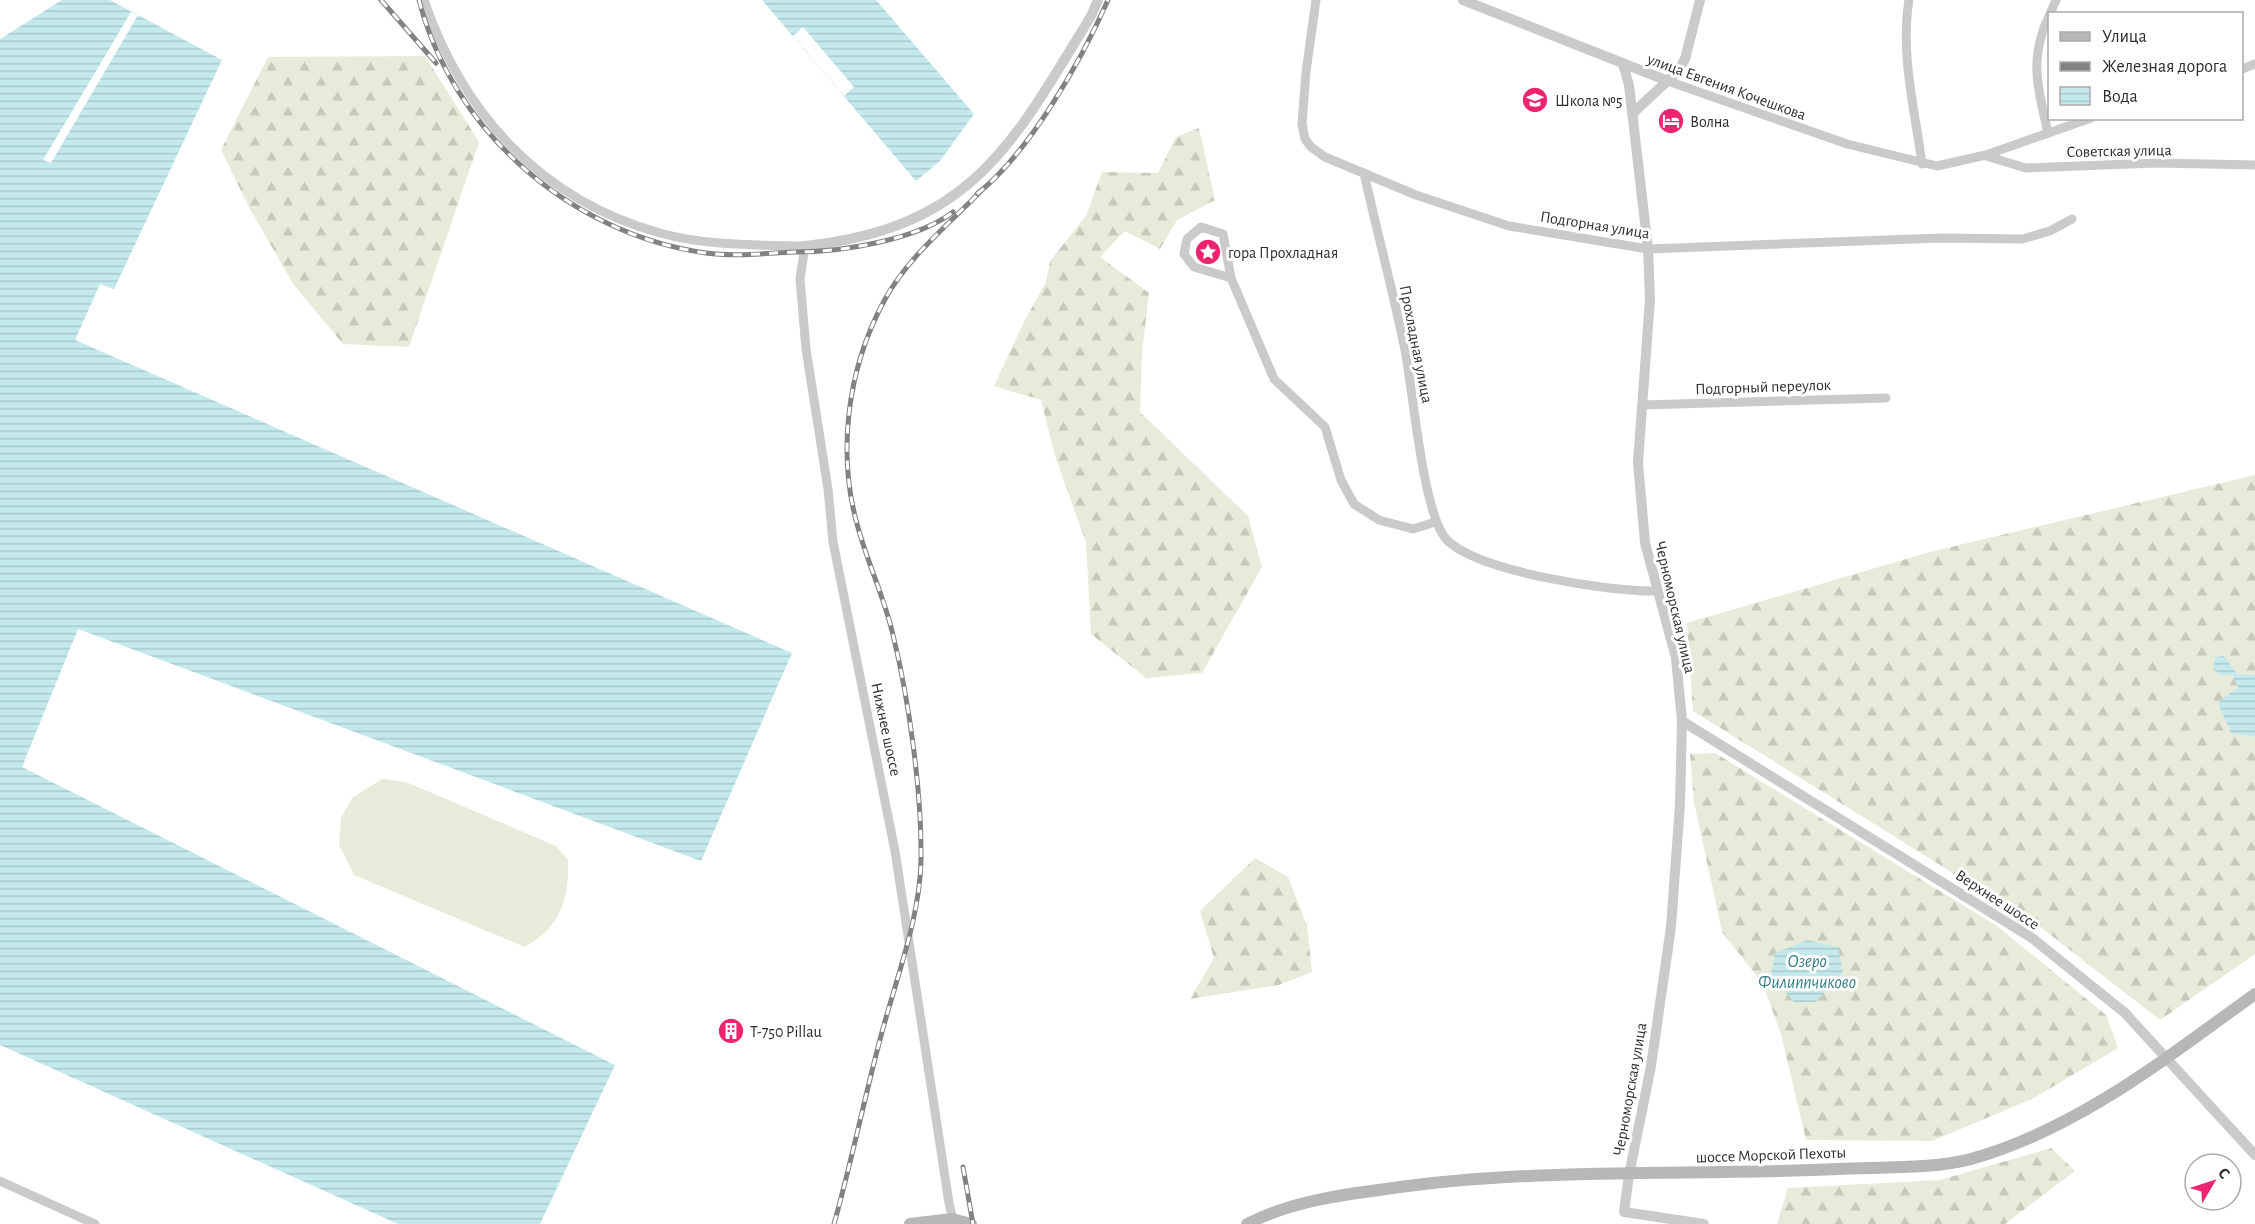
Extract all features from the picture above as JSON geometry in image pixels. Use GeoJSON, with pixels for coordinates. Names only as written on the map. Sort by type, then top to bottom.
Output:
{"type":"FeatureCollection","features":[{"type":"Feature","properties":{"kind":"main road","name":"шоссе Морской Пехоты"},"geometry":{"type":"LineString","coordinates":[[1247,1224],[1299,1204],[1455,1179],[1806,1171],[1968,1160],[2031,1138],[2073,1117],[2165,1059],[2255,994]]}},
{"type":"Feature","properties":{"kind":"main road"},"geometry":{"type":"LineString","coordinates":[[910,1224],[953,1221],[971,1224]]}},
{"type":"Feature","properties":{"kind":"street"},"geometry":{"type":"LineString","coordinates":[[424,0],[440,43],[470,98],[500,137],[536,169],[572,195],[606,213],[661,234],[758,245],[805,246],[843,242],[900,225],[924,213],[974,181],[1026,122],[1091,16],[1098,0]]}},
{"type":"Feature","properties":{"kind":"street","name":"Подгорная улица"},"geometry":{"type":"LineString","coordinates":[[1316,0],[1306,72],[1302,124],[1305,139],[1325,157],[1416,195],[1509,226],[1648,249],[1941,238],[2022,239],[2050,231],[2072,219]]}},
{"type":"Feature","properties":{"kind":"street","name":"улица Евгения Кочешкова"},"geometry":{"type":"LineString","coordinates":[[1463,0],[1668,81],[1846,144],[1922,164],[1951,165],[2085,120]]}},
{"type":"Feature","properties":{"kind":"street"},"geometry":{"type":"LineString","coordinates":[[1632,114],[1652,93],[1668,81],[1685,59],[1700,0]]}},
{"type":"Feature","properties":{"kind":"street"},"geometry":{"type":"LineString","coordinates":[[1909,0],[1905,25],[1906,52],[1922,164]]}},
{"type":"Feature","properties":{"kind":"street"},"geometry":{"type":"LineString","coordinates":[[2048,18],[2039,36],[2036,59],[2038,91],[2048,133]]}},
{"type":"Feature","properties":{"kind":"street","name":"Черноморская улица"},"geometry":{"type":"LineString","coordinates":[[1623,64],[1629,85],[1648,249],[1650,299],[1638,462],[1645,543],[1656,591],[1676,658],[1682,721],[1680,804],[1671,927],[1651,1066],[1629,1175],[1624,1212],[1704,1224]]}},
{"type":"Feature","properties":{"kind":"street","name":"Советская улица"},"geometry":{"type":"LineString","coordinates":[[1986,155],[2026,168],[2157,163],[2255,165]]}},
{"type":"Feature","properties":{"kind":"street","name":"Прохладная улица"},"geometry":{"type":"LineString","coordinates":[[1364,173],[1405,351],[1431,508],[1436,522]]}},
{"type":"Feature","properties":{"kind":"street"},"geometry":{"type":"LineString","coordinates":[[1231,278],[1194,267],[1184,254],[1187,239],[1201,227],[1223,234],[1231,278],[1274,379],[1324,426],[1341,480],[1354,504],[1379,520],[1413,529],[1436,522],[1446,540],[1466,553],[1499,567],[1627,591],[1656,591]]}},
{"type":"Feature","properties":{"kind":"street","name":"Нижнее шоссе"},"geometry":{"type":"LineString","coordinates":[[805,246],[800,279],[806,349],[828,489],[833,542],[893,840],[953,1221]]}},
{"type":"Feature","properties":{"kind":"street","name":"Подгорный переулок"},"geometry":{"type":"LineString","coordinates":[[1642,405],[1886,398]]}},
{"type":"Feature","properties":{"kind":"street","name":"Верхнее шоссе"},"geometry":{"type":"LineString","coordinates":[[1682,721],[2032,938],[2125,1013],[2255,1155]]}},
{"type":"Feature","properties":{"kind":"street"},"geometry":{"type":"LineString","coordinates":[[0,1181],[95,1224]]}},
{"type":"Feature","properties":{"kind":"green space"},"geometry":{"type":"Polygon","coordinates":[[[425,56],[479,142],[409,347],[343,344],[294,285],[251,211],[221,150],[268,57],[425,56]]]}},
{"type":"Feature","properties":{"kind":"green space"},"geometry":{"type":"Polygon","coordinates":[[[1199,128],[1215,200],[1177,220],[1160,249],[1125,231],[1100,257],[1149,293],[1142,353],[1140,412],[1248,516],[1262,567],[1202,673],[1146,678],[1091,634],[1086,542],[1055,456],[1041,400],[994,386],[1046,282],[1050,261],[1086,216],[1102,172],[1158,173],[1176,137],[1199,128]]]}},
{"type":"Feature","properties":{"kind":"green space"},"geometry":{"type":"Polygon","coordinates":[[[2255,475],[2255,954],[2160,1020],[2043,929],[1693,711],[1687,623],[1930,552],[2255,475]]]}},
{"type":"Feature","properties":{"kind":"green space"},"geometry":{"type":"Polygon","coordinates":[[[1715,753],[1997,926],[2106,1015],[2118,1048],[2032,1099],[1932,1141],[1806,1140],[1781,1034],[1763,984],[1722,932],[1694,802],[1690,754],[1715,753]]]}},
{"type":"Feature","properties":{"kind":"green space"},"geometry":{"type":"Polygon","coordinates":[[[382,779],[406,782],[556,846],[568,860],[568,874],[564,900],[555,921],[537,939],[525,947],[354,875],[339,845],[341,818],[352,798],[382,779]]]}},
{"type":"Feature","properties":{"kind":"green space"},"geometry":{"type":"Polygon","coordinates":[[[1255,858],[1288,877],[1307,925],[1312,972],[1279,985],[1190,999],[1214,958],[1200,911],[1255,858]]]}},
{"type":"Feature","properties":{"kind":"green space"},"geometry":{"type":"Polygon","coordinates":[[[2051,1148],[2075,1171],[2005,1224],[1777,1224],[1788,1188],[1940,1180],[2051,1148]]]}},
{"type":"Feature","properties":{"kind":"water"},"geometry":{"type":"Polygon","coordinates":[[[62,0],[110,0],[222,60],[114,289],[100,284],[75,340],[792,653],[701,861],[78,629],[22,767],[615,1065],[540,1224],[398,1224],[0,1045],[0,39],[62,0]]]}},
{"type":"Feature","properties":{"kind":"water"},"geometry":{"type":"Polygon","coordinates":[[[762,0],[876,0],[974,114],[940,161],[916,181],[762,0]]]}},
{"type":"Feature","properties":{"kind":"water"},"geometry":{"type":"Polygon","coordinates":[[[2224,656],[2237,674],[2255,675],[2255,737],[2231,733],[2218,703],[2238,687],[2232,674],[2222,676],[2213,668],[2216,657],[2224,656]]]}},
{"type":"Feature","properties":{"kind":"water","name":"Озеро Филиппчиково"},"geometry":{"type":"Polygon","coordinates":[[[1807,940],[1838,947],[1843,973],[1816,1002],[1794,1002],[1771,975],[1775,953],[1807,940]]]}},
{"type":"Feature","properties":{"kind":"pier"},"geometry":{"type":"Polygon","coordinates":[[[131,12],[138,15],[51,163],[43,160],[131,12]]]}},
{"type":"Feature","properties":{"kind":"pier"},"geometry":{"type":"Polygon","coordinates":[[[803,27],[854,87],[844,96],[793,36],[803,27]]]}},
{"type":"Feature","properties":{"kind":"railway"},"geometry":{"type":"LineString","coordinates":[[381,0],[436,63]]}},
{"type":"Feature","properties":{"kind":"railway"},"geometry":{"type":"LineString","coordinates":[[419,0],[436,48],[459,93],[489,133],[525,169],[565,199],[609,224],[656,242],[706,253],[728,255],[856,247],[920,230],[953,212]]}},
{"type":"Feature","properties":{"kind":"railway"},"geometry":{"type":"LineString","coordinates":[[977,194],[997,176],[1035,130],[1069,77],[1108,0]]}},
{"type":"Feature","properties":{"kind":"railway"},"geometry":{"type":"LineString","coordinates":[[834,1224],[876,1056],[907,946],[917,903],[921,860],[917,777],[899,661],[890,622],[863,544],[852,502],[848,473],[849,413],[861,355],[871,328],[893,285],[916,256],[982,190]]}},
{"type":"Feature","properties":{"kind":"railway"},"geometry":{"type":"LineString","coordinates":[[963,1167],[973,1224]]}},
{"type":"Feature","properties":{"kind":"place","name":"Школа №5"},"geometry":{"type":"Point","coordinates":[1535,100]}},
{"type":"Feature","properties":{"kind":"place","name":"Волна"},"geometry":{"type":"Point","coordinates":[1671,121]}},
{"type":"Feature","properties":{"kind":"place","name":"гора Прохладная"},"geometry":{"type":"Point","coordinates":[1208,252]}},
{"type":"Feature","properties":{"kind":"place","name":"T-750 Pillau"},"geometry":{"type":"Point","coordinates":[731,1031]}}]}
